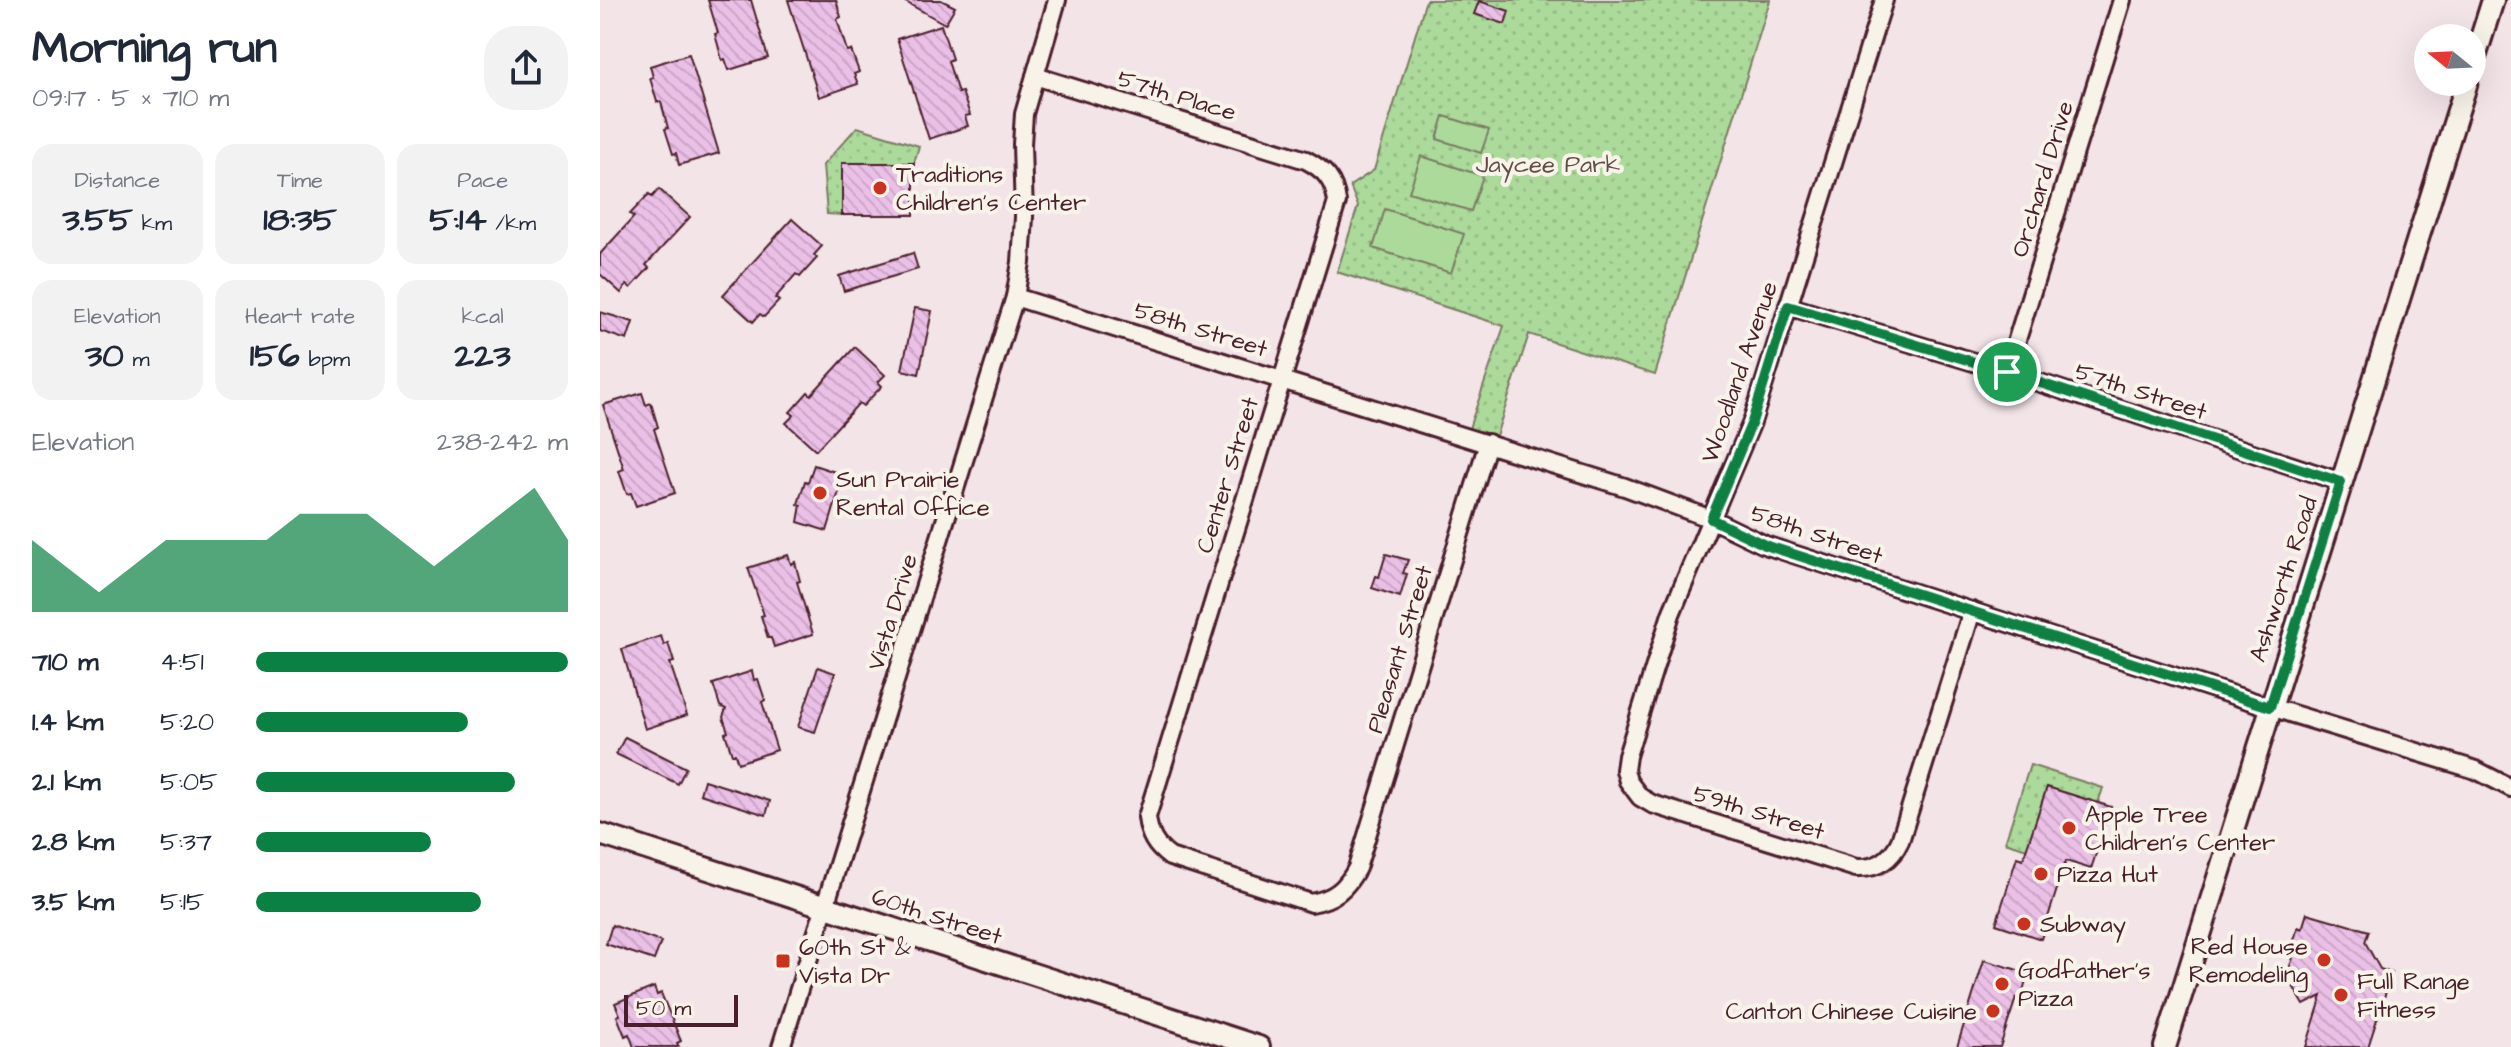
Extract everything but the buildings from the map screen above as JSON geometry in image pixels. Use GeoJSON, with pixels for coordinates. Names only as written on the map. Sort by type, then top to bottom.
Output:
{"type":"FeatureCollection","features":[{"type":"Feature","properties":{"kind":"main road"},"geometry":{"type":"LineString","coordinates":[[2485,24],[2493,0]]}},
{"type":"Feature","properties":{"kind":"main road","name":"Ashworth Road"},"geometry":{"type":"LineString","coordinates":[[2165,1047],[2463,96]]}},
{"type":"Feature","properties":{"kind":"main road","name":"60th Street"},"geometry":{"type":"LineString","coordinates":[[600,834],[1259,1047]]}},
{"type":"Feature","properties":{"kind":"street","name":"Vista Drive"},"geometry":{"type":"LineString","coordinates":[[781,1047],[1015,297],[1024,217],[1024,114],[1057,0]]}},
{"type":"Feature","properties":{"kind":"street","name":"Woodland Avenue"},"geometry":{"type":"LineString","coordinates":[[1627,756],[1671,614],[1752,422],[1884,0]]}},
{"type":"Feature","properties":{"kind":"street","name":"Orchard Drive"},"geometry":{"type":"LineString","coordinates":[[2007,372],[2122,0]]}},
{"type":"Feature","properties":{"kind":"street","name":"57th Place"},"geometry":{"type":"LineString","coordinates":[[1035,76],[1306,160]]}},
{"type":"Feature","properties":{"kind":"street","name":"Center Street"},"geometry":{"type":"LineString","coordinates":[[1306,160],[1320,167],[1329,177],[1337,202],[1147,817],[1152,839],[1170,857],[1311,903],[1339,893],[1350,882],[1357,868]]}},
{"type":"Feature","properties":{"kind":"street","name":"58th Street"},"geometry":{"type":"LineString","coordinates":[[1015,297],[1625,487],[1711,519],[1765,545],[2476,770],[2511,788]]}},
{"type":"Feature","properties":{"kind":"street","name":"57th Street"},"geometry":{"type":"LineString","coordinates":[[1788,306],[2007,372],[2341,482]]}},
{"type":"Feature","properties":{"kind":"street","name":"Pleasant Street"},"geometry":{"type":"LineString","coordinates":[[1357,868],[1488,443]]}},
{"type":"Feature","properties":{"kind":"street","name":"59th Street"},"geometry":{"type":"LineString","coordinates":[[1627,756],[1625,770],[1628,781],[1640,797],[1652,804],[1856,868],[1876,866],[1895,851],[1900,841],[1972,611]]}},
{"type":"Feature","properties":{"kind":"green space","name":"Jaycee Park"},"geometry":{"type":"Polygon","coordinates":[[[1426,0],[1770,0],[1655,375],[1529,334],[1493,445],[1466,437],[1504,326],[1337,272],[1358,206],[1350,186],[1374,170],[1426,0]]]}},
{"type":"Feature","properties":{"kind":"green space"},"geometry":{"type":"Polygon","coordinates":[[[1444,116],[1489,130],[1481,153],[1437,139],[1444,116]]]}},
{"type":"Feature","properties":{"kind":"green space"},"geometry":{"type":"Polygon","coordinates":[[[857,127],[919,146],[914,163],[842,163],[842,215],[827,214],[823,165],[857,127]]]}},
{"type":"Feature","properties":{"kind":"green space"},"geometry":{"type":"Polygon","coordinates":[[[1421,156],[1483,176],[1471,211],[1409,192],[1421,156]]]}},
{"type":"Feature","properties":{"kind":"green space"},"geometry":{"type":"Polygon","coordinates":[[[1385,209],[1464,234],[1451,273],[1373,248],[1385,209]]]}},
{"type":"Feature","properties":{"kind":"green space"},"geometry":{"type":"Polygon","coordinates":[[[2030,765],[2103,788],[2098,803],[2047,787],[2027,849],[2005,842],[2030,765]]]}},
{"type":"Feature","properties":{"kind":"place","name":"Traditions Children's Center"},"geometry":{"type":"Point","coordinates":[880,188]}},
{"type":"Feature","properties":{"kind":"place","name":"Sun Prairie Rental Office"},"geometry":{"type":"Point","coordinates":[820,493]}},
{"type":"Feature","properties":{"kind":"place","name":"Apple Tree Children's Center"},"geometry":{"type":"Point","coordinates":[2069,828]}},
{"type":"Feature","properties":{"kind":"place","name":"Pizza Hut"},"geometry":{"type":"Point","coordinates":[2041,874]}},
{"type":"Feature","properties":{"kind":"place","name":"Subway"},"geometry":{"type":"Point","coordinates":[2024,924]}},
{"type":"Feature","properties":{"kind":"place","name":"Red House Remodeling"},"geometry":{"type":"Point","coordinates":[2324,960]}},
{"type":"Feature","properties":{"kind":"place","name":"60th St & Vista Dr"},"geometry":{"type":"Point","coordinates":[783,961]}},
{"type":"Feature","properties":{"kind":"place","name":"Godfather's Pizza"},"geometry":{"type":"Point","coordinates":[2002,984]}},
{"type":"Feature","properties":{"kind":"place","name":"Full Range Fitness"},"geometry":{"type":"Point","coordinates":[2341,995]}},
{"type":"Feature","properties":{"kind":"place","name":"Canton Chinese Cuisine"},"geometry":{"type":"Point","coordinates":[1993,1011]}},
{"type":"Feature","properties":{"kind":"route"},"geometry":{"type":"LineString","coordinates":[[1788,306],[2007,372],[2341,482],[2270,707],[1765,545],[1711,519],[1752,422],[1788,306]]}}]}
